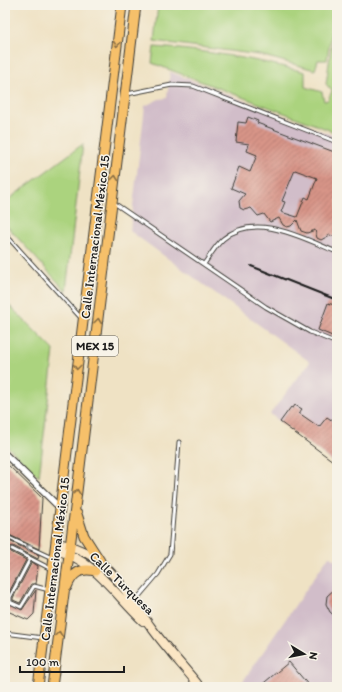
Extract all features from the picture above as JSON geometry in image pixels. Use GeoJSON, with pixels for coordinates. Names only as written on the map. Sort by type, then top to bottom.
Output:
{"type":"FeatureCollection","features":[{"type":"Feature","properties":{"kind":"main road","name":"Calle Internacional México 15"},"geometry":{"type":"LineString","coordinates":[[38,687],[122,5]]}},
{"type":"Feature","properties":{"kind":"main road","name":"Calle Internacional México 15"},"geometry":{"type":"LineString","coordinates":[[52,687],[76,508],[136,5]]}},
{"type":"Feature","properties":{"kind":"main road"},"geometry":{"type":"LineString","coordinates":[[76,508],[84,536],[100,561]]}},
{"type":"Feature","properties":{"kind":"main road"},"geometry":{"type":"LineString","coordinates":[[63,600],[72,577],[83,570],[95,571]]}},
{"type":"Feature","properties":{"kind":"street"},"geometry":{"type":"LineString","coordinates":[[5,454],[60,508]]}},
{"type":"Feature","properties":{"kind":"street","name":"Calle Turquesa"},"geometry":{"type":"LineString","coordinates":[[70,549],[132,604]]}},
{"type":"Feature","properties":{"kind":"street","name":"Calle Turquesa"},"geometry":{"type":"LineString","coordinates":[[55,551],[70,549],[83,550],[100,561],[132,604],[200,687]]}},
{"type":"Feature","properties":{"kind":"lane"},"geometry":{"type":"LineString","coordinates":[[125,94],[172,85],[193,86],[337,142]]}},
{"type":"Feature","properties":{"kind":"lane"},"geometry":{"type":"LineString","coordinates":[[112,202],[266,306],[310,332],[337,343]]}},
{"type":"Feature","properties":{"kind":"lane"},"geometry":{"type":"LineString","coordinates":[[204,264],[224,238],[242,230],[255,228],[277,229],[337,252]]}},
{"type":"Feature","properties":{"kind":"lane"},"geometry":{"type":"LineString","coordinates":[[5,234],[83,320]]}},
{"type":"Feature","properties":{"kind":"lane"},"geometry":{"type":"LineString","coordinates":[[132,604],[158,574],[170,554],[179,442]]}},
{"type":"Feature","properties":{"kind":"lane"},"geometry":{"type":"LineString","coordinates":[[5,536],[55,551]]}},
{"type":"Feature","properties":{"kind":"lane"},"geometry":{"type":"LineString","coordinates":[[12,549],[52,570]]}},
{"type":"Feature","properties":{"kind":"lane"},"geometry":{"type":"LineString","coordinates":[[30,559],[10,597],[10,602],[21,606],[34,586],[50,590]]}},
{"type":"Feature","properties":{"kind":"lane"},"geometry":{"type":"LineString","coordinates":[[5,634],[45,638]]}},
{"type":"Feature","properties":{"kind":"shaded area"},"geometry":{"type":"Polygon","coordinates":[[[170,72],[337,137],[337,465],[270,414],[310,362],[130,231],[145,106],[159,99],[167,98],[170,72]]]}},
{"type":"Feature","properties":{"kind":"shaded area"},"geometry":{"type":"Polygon","coordinates":[[[329,556],[337,561],[337,687],[239,687],[329,556]]]}},
{"type":"Feature","properties":{"kind":"green space"},"geometry":{"type":"Polygon","coordinates":[[[158,5],[335,5],[327,60],[318,60],[315,70],[260,55],[154,41],[158,5]]]}},
{"type":"Feature","properties":{"kind":"green space"},"geometry":{"type":"Polygon","coordinates":[[[337,6],[337,133],[152,63],[154,47],[211,53],[267,63],[305,72],[305,87],[322,92],[324,101],[328,100],[332,91],[326,84],[337,6]]]}},
{"type":"Feature","properties":{"kind":"green space"},"geometry":{"type":"Polygon","coordinates":[[[83,144],[66,291],[5,224],[5,202],[83,144]]]}},
{"type":"Feature","properties":{"kind":"green space"},"geometry":{"type":"Polygon","coordinates":[[[5,301],[54,350],[39,477],[5,444],[5,301]]]}},
{"type":"Feature","properties":{"kind":"building"},"geometry":{"type":"Polygon","coordinates":[[[248,117],[258,121],[257,123],[337,153],[337,238],[330,235],[321,240],[317,238],[315,230],[307,233],[301,231],[297,220],[291,226],[287,227],[283,225],[279,218],[270,222],[264,214],[258,216],[251,208],[244,210],[240,208],[239,201],[245,194],[231,188],[239,167],[250,172],[257,155],[247,151],[249,144],[236,142],[238,122],[246,123],[248,117]],[[295,170],[282,201],[285,202],[281,212],[297,217],[305,197],[309,199],[317,178],[295,170]]]}},
{"type":"Feature","properties":{"kind":"building"},"geometry":{"type":"Polygon","coordinates":[[[328,303],[337,306],[337,338],[318,330],[328,303]]]}},
{"type":"Feature","properties":{"kind":"building"},"geometry":{"type":"Polygon","coordinates":[[[295,405],[302,409],[299,413],[319,427],[327,417],[337,424],[337,464],[280,422],[291,407],[293,408],[295,405]]]}},
{"type":"Feature","properties":{"kind":"building"},"geometry":{"type":"Polygon","coordinates":[[[5,462],[42,498],[39,549],[5,533],[5,462]]]}},
{"type":"Feature","properties":{"kind":"building"},"geometry":{"type":"Polygon","coordinates":[[[5,539],[39,555],[38,559],[13,546],[9,548],[11,552],[26,560],[7,596],[7,602],[22,610],[36,590],[34,614],[28,620],[5,610],[5,539]]]}},
{"type":"Feature","properties":{"kind":"building"},"geometry":{"type":"Polygon","coordinates":[[[32,562],[38,566],[36,584],[31,584],[20,603],[13,600],[13,598],[32,562]]]}},
{"type":"Feature","properties":{"kind":"building"},"geometry":{"type":"Polygon","coordinates":[[[337,587],[337,618],[330,612],[326,604],[327,596],[337,587]]]}},
{"type":"Feature","properties":{"kind":"building"},"geometry":{"type":"Polygon","coordinates":[[[289,662],[310,687],[259,687],[289,662]]]}},
{"type":"Feature","properties":{"kind":"railway"},"geometry":{"type":"LineString","coordinates":[[251,266],[337,300]]}}]}
